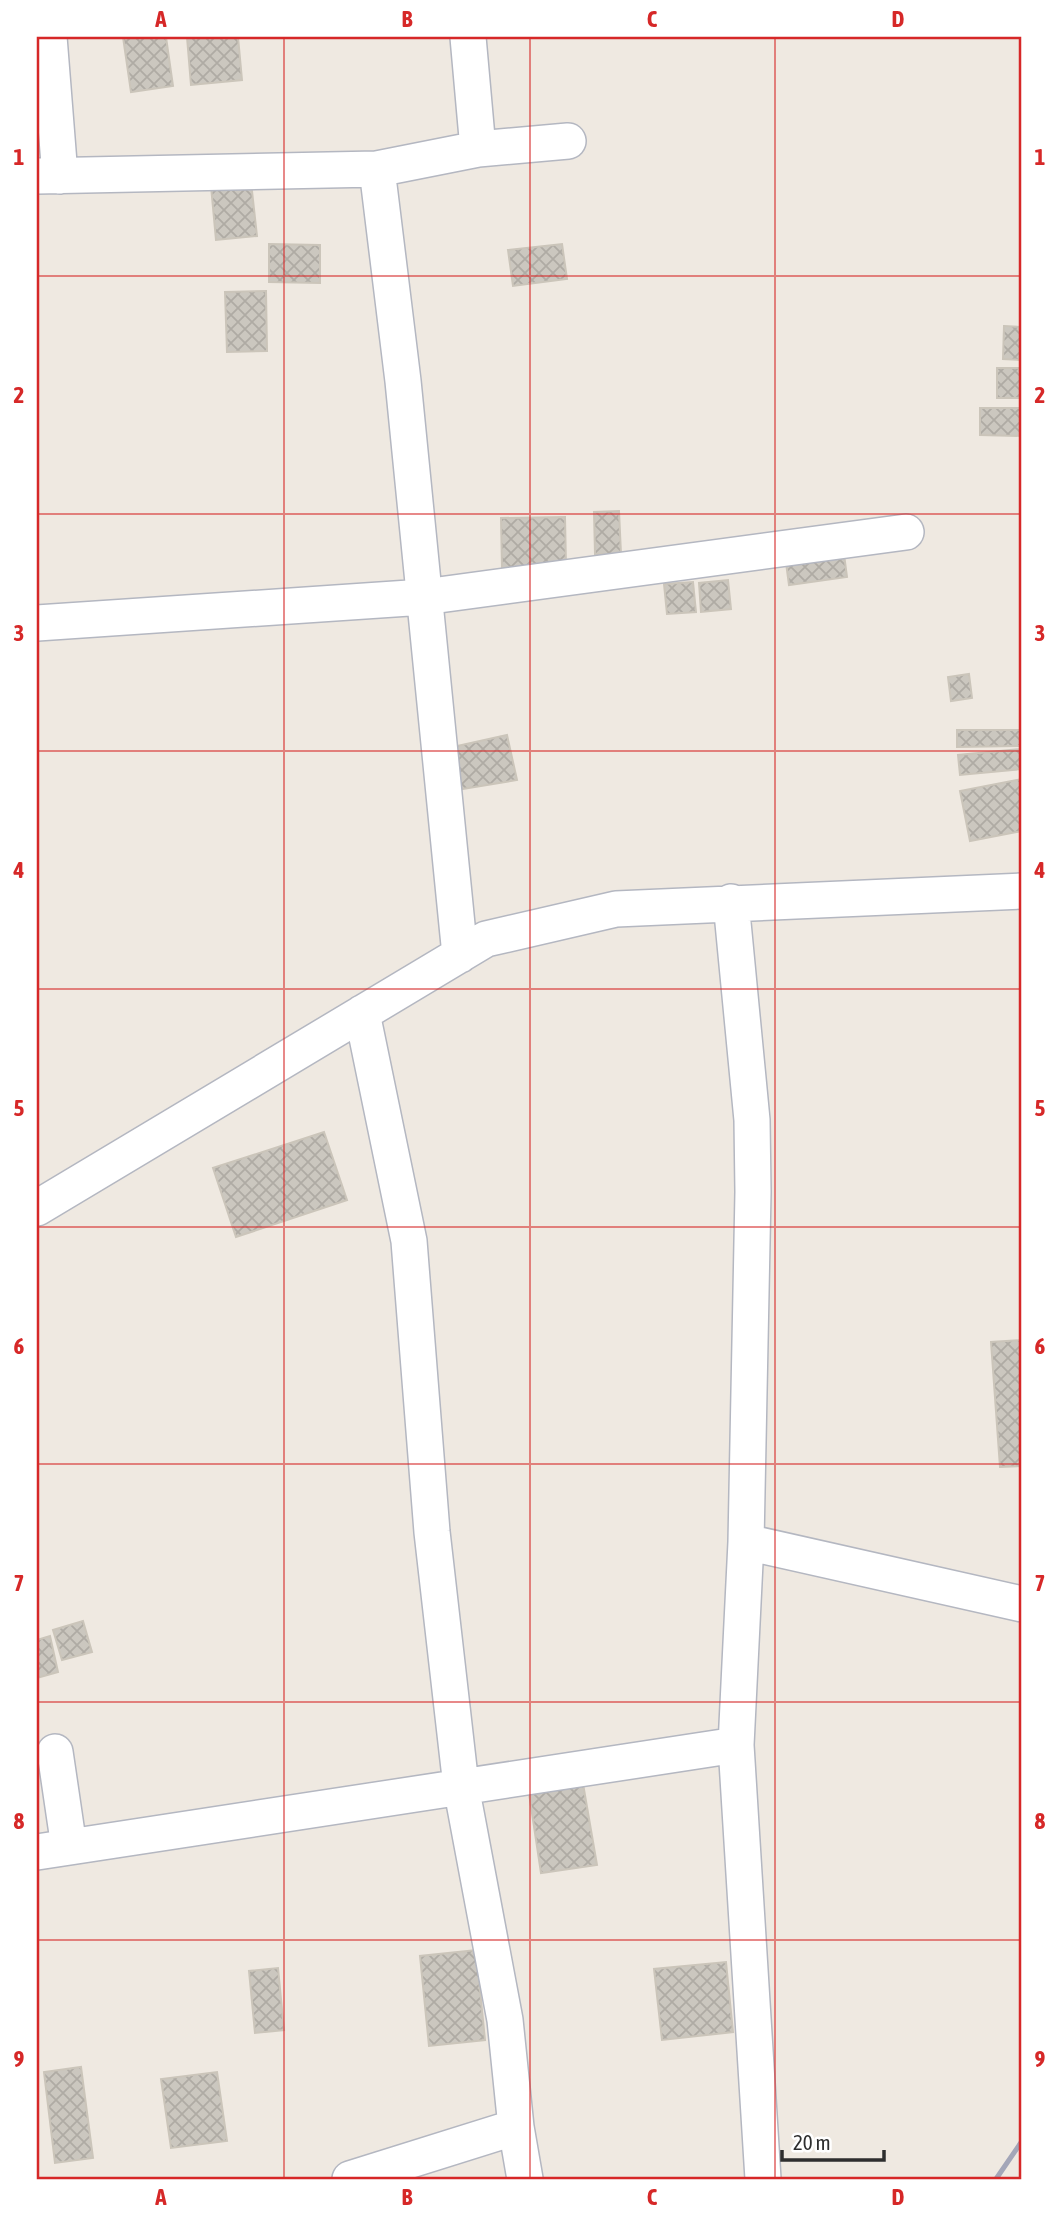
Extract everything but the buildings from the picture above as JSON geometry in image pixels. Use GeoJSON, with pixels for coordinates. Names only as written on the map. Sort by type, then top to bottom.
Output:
{"type":"FeatureCollection","features":[{"type":"Feature","properties":{"kind":"street"},"geometry":{"type":"LineString","coordinates":[[50,37],[48,176],[377,169],[478,149],[568,141]]}},
{"type":"Feature","properties":{"kind":"street"},"geometry":{"type":"LineString","coordinates":[[468,37],[478,149]]}},
{"type":"Feature","properties":{"kind":"street"},"geometry":{"type":"LineString","coordinates":[[377,169],[460,955]]}},
{"type":"Feature","properties":{"kind":"street"},"geometry":{"type":"LineString","coordinates":[[37,623],[424,597],[906,532]]}},
{"type":"Feature","properties":{"kind":"street"},"geometry":{"type":"LineString","coordinates":[[37,1208],[486,939],[615,909],[1022,891]]}},
{"type":"Feature","properties":{"kind":"street"},"geometry":{"type":"LineString","coordinates":[[731,902],[752,1120],[746,1542],[736,1745],[763,2179]]}},
{"type":"Feature","properties":{"kind":"street"},"geometry":{"type":"LineString","coordinates":[[362,1013],[409,1241],[432,1532],[461,1786],[505,2020],[516,2127],[525,2179]]}},
{"type":"Feature","properties":{"kind":"street"},"geometry":{"type":"LineString","coordinates":[[746,1542],[1022,1604]]}},
{"type":"Feature","properties":{"kind":"street"},"geometry":{"type":"LineString","coordinates":[[55,1752],[53,1849],[736,1745]]}},
{"type":"Feature","properties":{"kind":"street"},"geometry":{"type":"LineString","coordinates":[[350,2179],[516,2127]]}},
{"type":"Feature","properties":{"kind":"railway"},"geometry":{"type":"LineString","coordinates":[[996,2179],[1022,2141]]}}]}
